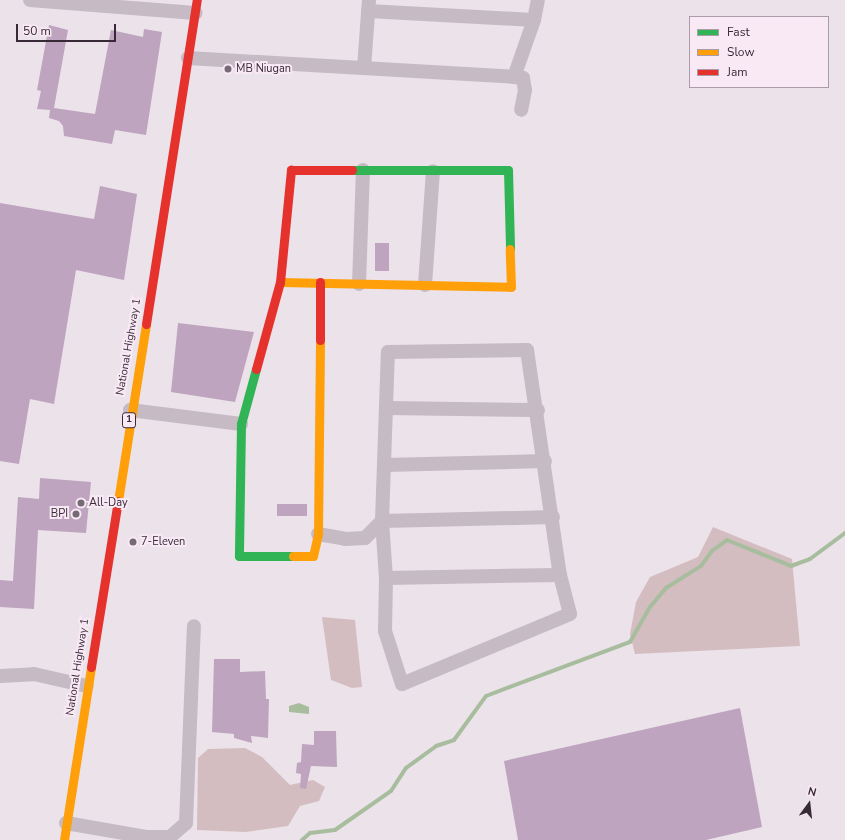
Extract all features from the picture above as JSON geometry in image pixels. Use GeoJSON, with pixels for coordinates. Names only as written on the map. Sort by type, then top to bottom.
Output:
{"type":"FeatureCollection","features":[{"type":"Feature","properties":{"kind":"main road","name":"National Highway 1"},"geometry":{"type":"LineString","coordinates":[[64,840],[130,410],[196,7]]}},
{"type":"Feature","properties":{"kind":"main road"},"geometry":{"type":"LineString","coordinates":[[280,282],[320,282],[511,287],[508,170],[291,170],[280,282],[241,424],[239,556],[313,556],[318,534],[320,282]]}},
{"type":"Feature","properties":{"kind":"street"},"geometry":{"type":"LineString","coordinates":[[30,0],[196,7]]}},
{"type":"Feature","properties":{"kind":"street"},"geometry":{"type":"LineString","coordinates":[[514,77],[534,20],[538,0]]}},
{"type":"Feature","properties":{"kind":"street"},"geometry":{"type":"LineString","coordinates":[[364,68],[369,6],[534,20]]}},
{"type":"Feature","properties":{"kind":"street"},"geometry":{"type":"LineString","coordinates":[[188,58],[523,78],[525,90],[521,110]]}},
{"type":"Feature","properties":{"kind":"street"},"geometry":{"type":"LineString","coordinates":[[359,284],[363,170]]}},
{"type":"Feature","properties":{"kind":"street"},"geometry":{"type":"LineString","coordinates":[[425,285],[433,171]]}},
{"type":"Feature","properties":{"kind":"street"},"geometry":{"type":"LineString","coordinates":[[527,350],[538,410],[560,575],[570,614],[402,684],[386,631],[386,578],[382,520],[388,352],[527,350]]}},
{"type":"Feature","properties":{"kind":"street"},"geometry":{"type":"LineString","coordinates":[[387,408],[538,410]]}},
{"type":"Feature","properties":{"kind":"street"},"geometry":{"type":"LineString","coordinates":[[130,410],[241,424]]}},
{"type":"Feature","properties":{"kind":"street"},"geometry":{"type":"LineString","coordinates":[[384,465],[544,462]]}},
{"type":"Feature","properties":{"kind":"street"},"geometry":{"type":"LineString","coordinates":[[318,534],[344,539],[365,538],[382,520],[553,517]]}},
{"type":"Feature","properties":{"kind":"street"},"geometry":{"type":"LineString","coordinates":[[386,578],[560,575]]}},
{"type":"Feature","properties":{"kind":"street"},"geometry":{"type":"LineString","coordinates":[[66,823],[146,837],[170,837],[186,823],[194,626]]}},
{"type":"Feature","properties":{"kind":"street"},"geometry":{"type":"LineString","coordinates":[[0,676],[34,674],[87,686]]}},
{"type":"Feature","properties":{"kind":"shaded area"},"geometry":{"type":"Polygon","coordinates":[[[713,527],[792,559],[800,646],[635,654],[630,634],[636,602],[650,577],[698,557],[713,527]]]}},
{"type":"Feature","properties":{"kind":"shaded area"},"geometry":{"type":"Polygon","coordinates":[[[322,617],[355,620],[362,687],[352,688],[331,680],[322,617]]]}},
{"type":"Feature","properties":{"kind":"shaded area"},"geometry":{"type":"Polygon","coordinates":[[[299,703],[309,707],[309,714],[289,712],[289,706],[299,703]]]}},
{"type":"Feature","properties":{"kind":"shaded area"},"geometry":{"type":"Polygon","coordinates":[[[245,748],[262,757],[290,785],[313,780],[325,787],[319,801],[300,806],[288,826],[246,832],[197,830],[198,758],[208,749],[245,748]]]}},
{"type":"Feature","properties":{"kind":"building"},"geometry":{"type":"Polygon","coordinates":[[[49,25],[68,30],[54,108],[95,114],[111,30],[143,37],[144,29],[162,32],[146,135],[115,130],[112,144],[64,136],[63,126],[59,121],[49,118],[50,110],[37,109],[41,91],[37,90],[49,25]]]}},
{"type":"Feature","properties":{"kind":"building"},"geometry":{"type":"Polygon","coordinates":[[[100,186],[137,194],[124,280],[76,270],[54,404],[30,399],[19,464],[0,461],[0,203],[94,219],[100,186]]]}},
{"type":"Feature","properties":{"kind":"building"},"geometry":{"type":"Polygon","coordinates":[[[375,243],[389,243],[389,271],[375,271],[375,243]]]}},
{"type":"Feature","properties":{"kind":"building"},"geometry":{"type":"Polygon","coordinates":[[[178,323],[254,332],[235,402],[171,392],[178,323]]]}},
{"type":"Feature","properties":{"kind":"building"},"geometry":{"type":"Polygon","coordinates":[[[40,478],[91,482],[86,533],[38,530],[34,609],[0,607],[0,580],[13,581],[18,497],[39,499],[40,478]]]}},
{"type":"Feature","properties":{"kind":"building"},"geometry":{"type":"Polygon","coordinates":[[[277,504],[307,504],[307,516],[277,516],[277,504]]]}},
{"type":"Feature","properties":{"kind":"building"},"geometry":{"type":"Polygon","coordinates":[[[214,659],[240,659],[240,672],[265,671],[266,699],[269,699],[268,738],[251,736],[252,743],[234,738],[234,734],[212,732],[214,659]]]}},
{"type":"Feature","properties":{"kind":"building"},"geometry":{"type":"Polygon","coordinates":[[[740,708],[762,827],[706,840],[518,840],[504,761],[740,708]]]}},
{"type":"Feature","properties":{"kind":"building"},"geometry":{"type":"Polygon","coordinates":[[[314,731],[336,731],[337,767],[311,766],[306,789],[300,788],[301,774],[296,773],[297,763],[301,762],[302,744],[314,745],[314,731]]]}},
{"type":"Feature","properties":{"kind":"waterway"},"geometry":{"type":"LineString","coordinates":[[302,840],[310,833],[335,830],[391,791],[406,768],[436,746],[454,740],[486,696],[630,642],[650,607],[666,588],[701,566],[712,551],[727,540],[791,566],[810,559],[845,533]]}},
{"type":"Feature","properties":{"kind":"traffic: fast"},"geometry":{"type":"LineString","coordinates":[[352,170],[508,170],[510,249]]}},
{"type":"Feature","properties":{"kind":"traffic: fast"},"geometry":{"type":"LineString","coordinates":[[256,369],[241,424],[239,556],[293,556]]}},
{"type":"Feature","properties":{"kind":"traffic: slow"},"geometry":{"type":"LineString","coordinates":[[280,282],[511,287],[510,249]]}},
{"type":"Feature","properties":{"kind":"traffic: slow"},"geometry":{"type":"LineString","coordinates":[[118,501],[146,324]]}},
{"type":"Feature","properties":{"kind":"traffic: slow"},"geometry":{"type":"LineString","coordinates":[[293,556],[313,556],[318,534],[320,340]]}},
{"type":"Feature","properties":{"kind":"traffic: slow"},"geometry":{"type":"LineString","coordinates":[[64,840],[91,667]]}},
{"type":"Feature","properties":{"kind":"traffic: jam"},"geometry":{"type":"LineString","coordinates":[[146,324],[197,0]]}},
{"type":"Feature","properties":{"kind":"traffic: jam"},"geometry":{"type":"LineString","coordinates":[[256,369],[280,282],[291,170],[352,170]]}},
{"type":"Feature","properties":{"kind":"traffic: jam"},"geometry":{"type":"LineString","coordinates":[[320,282],[320,340]]}},
{"type":"Feature","properties":{"kind":"traffic: jam"},"geometry":{"type":"LineString","coordinates":[[91,667],[118,501]]}},
{"type":"Feature","properties":{"kind":"place","name":"MB Niugan"},"geometry":{"type":"Point","coordinates":[228,69]}},
{"type":"Feature","properties":{"kind":"place","name":"All-Day"},"geometry":{"type":"Point","coordinates":[81,503]}},
{"type":"Feature","properties":{"kind":"place","name":"BPI"},"geometry":{"type":"Point","coordinates":[76,514]}},
{"type":"Feature","properties":{"kind":"place","name":"7-Eleven"},"geometry":{"type":"Point","coordinates":[133,542]}}]}
